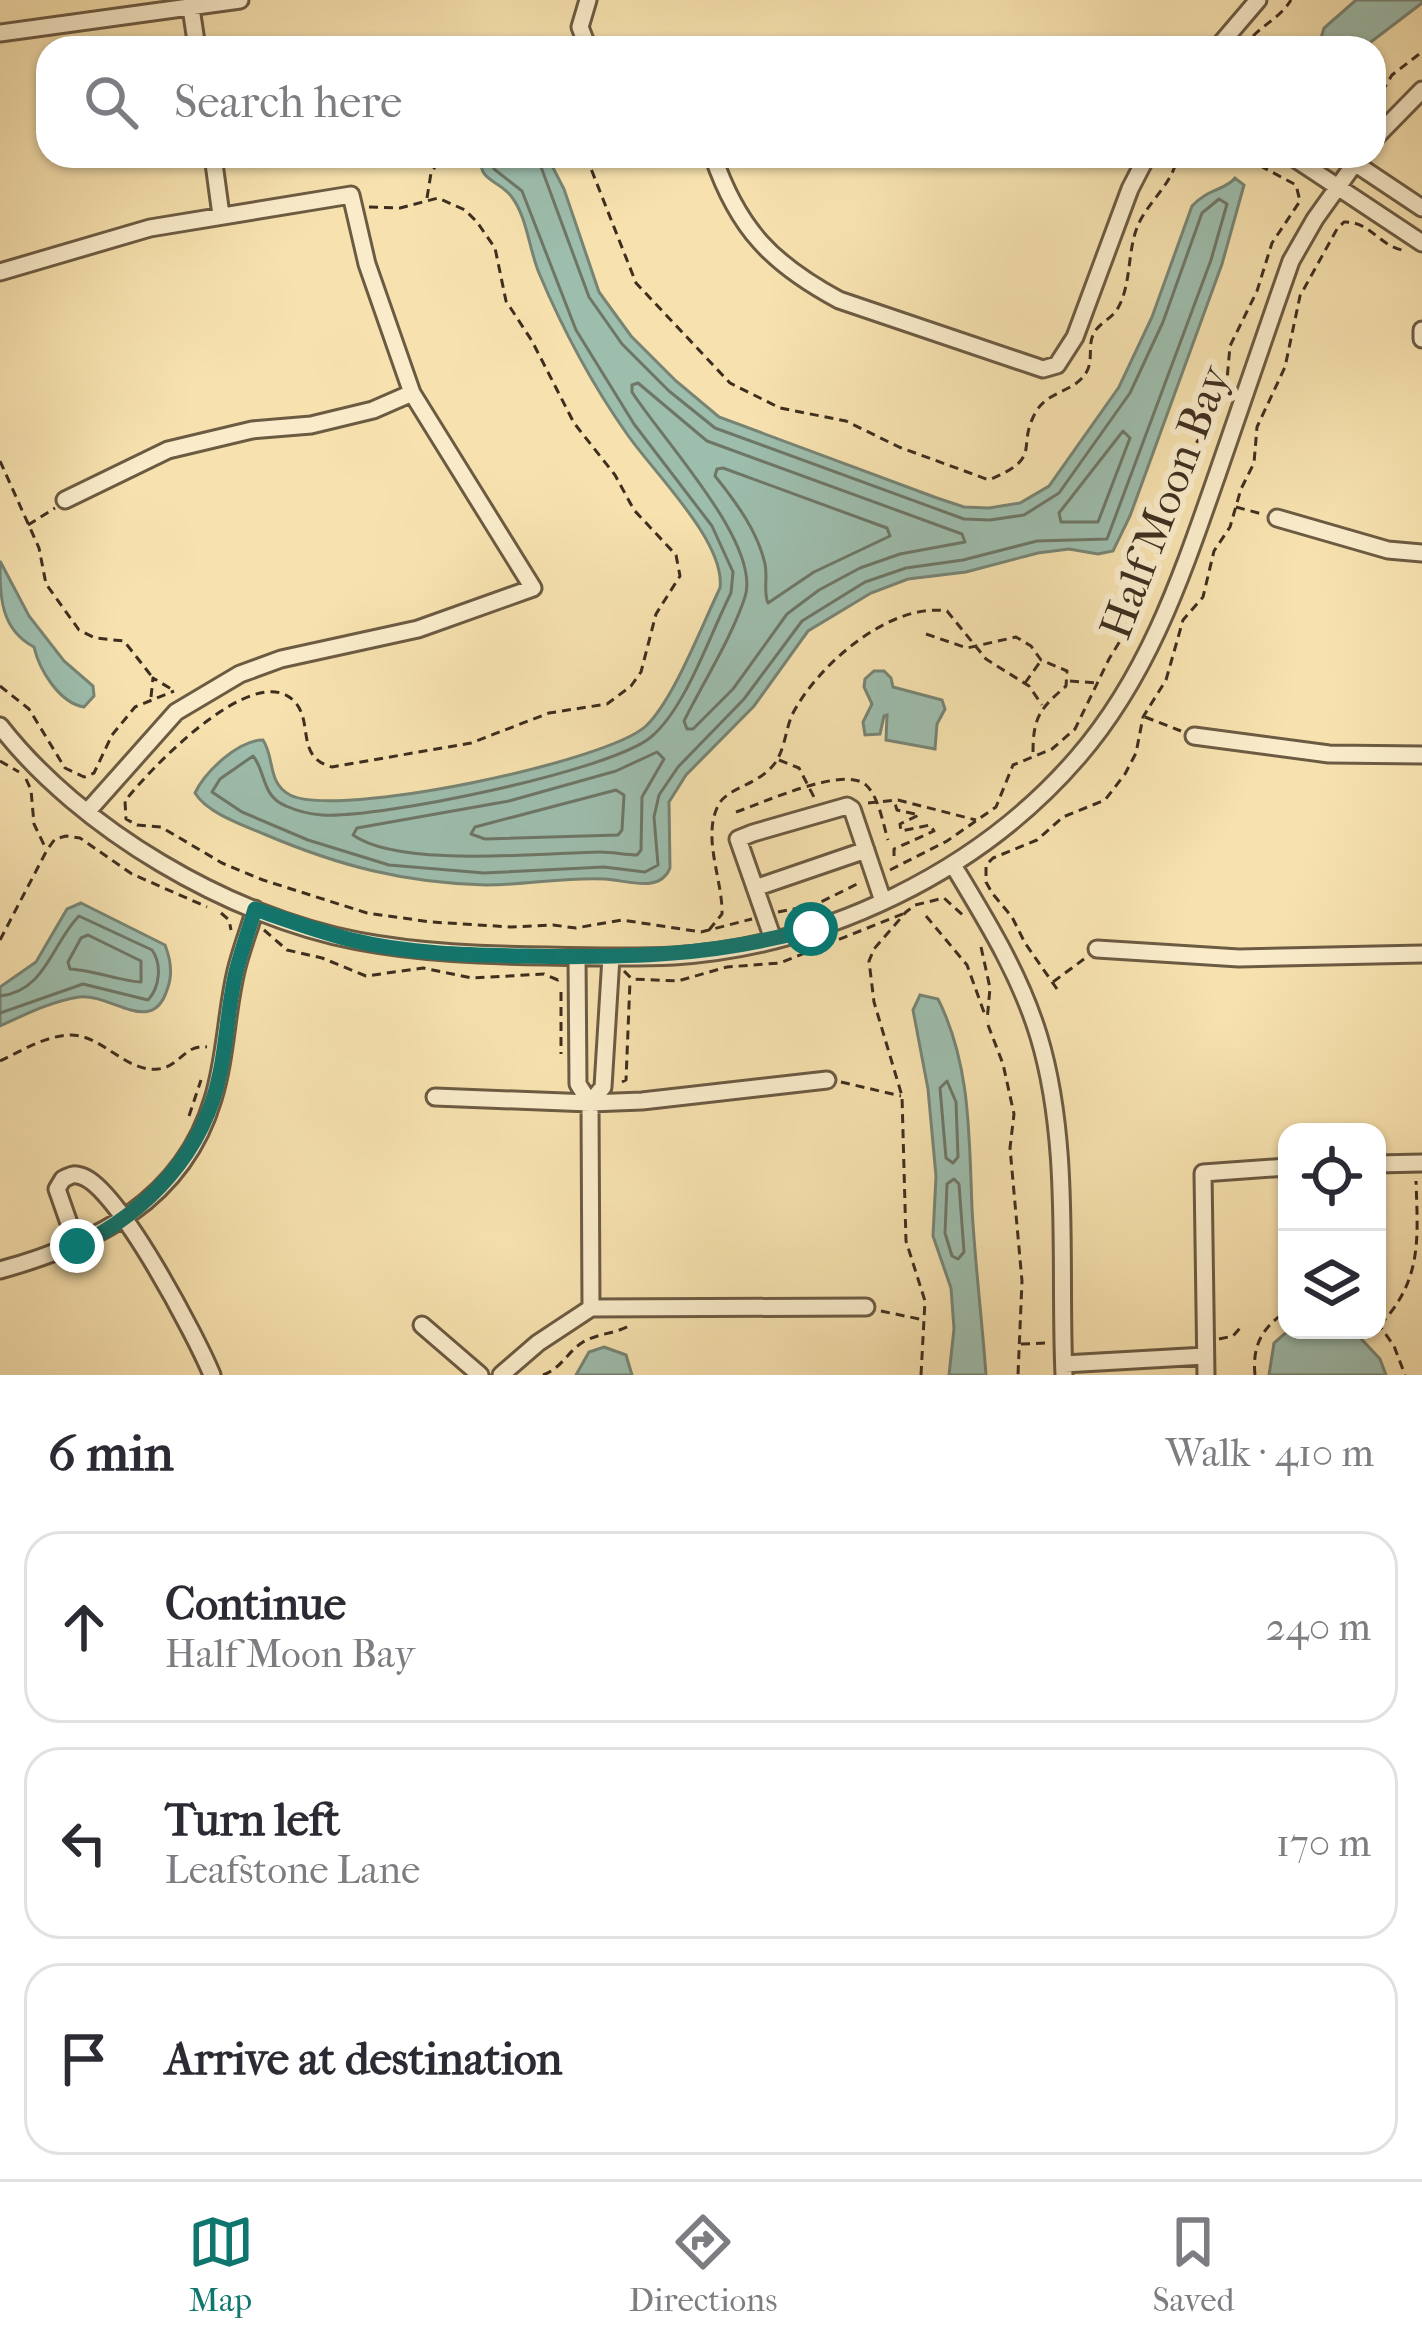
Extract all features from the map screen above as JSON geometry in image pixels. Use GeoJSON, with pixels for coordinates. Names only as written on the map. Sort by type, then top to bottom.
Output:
{"type":"FeatureCollection","features":[{"type":"Feature","properties":{"kind":"street"},"geometry":{"type":"LineString","coordinates":[[0,33],[240,0]]}},
{"type":"Feature","properties":{"kind":"street"},"geometry":{"type":"LineString","coordinates":[[584,36],[581,13],[588,0]]}},
{"type":"Feature","properties":{"kind":"street"},"geometry":{"type":"LineString","coordinates":[[1227,36],[1258,0]]}},
{"type":"Feature","properties":{"kind":"street"},"geometry":{"type":"LineString","coordinates":[[191,8],[195,36]]}},
{"type":"Feature","properties":{"kind":"street"},"geometry":{"type":"LineString","coordinates":[[1386,128],[1422,90]]}},
{"type":"Feature","properties":{"kind":"street"},"geometry":{"type":"LineString","coordinates":[[215,168],[221,215]]}},
{"type":"Feature","properties":{"kind":"street"},"geometry":{"type":"LineString","coordinates":[[718,168],[736,212],[779,263],[810,284],[839,300],[1043,369],[1057,365],[1076,337],[1141,168]]}},
{"type":"Feature","properties":{"kind":"street"},"geometry":{"type":"LineString","coordinates":[[1309,168],[1422,243]]}},
{"type":"Feature","properties":{"kind":"street","name":"Half Moon Bay"},"geometry":{"type":"LineString","coordinates":[[0,726],[22,755],[129,844],[196,883],[255,909],[352,940],[448,953],[676,956],[773,940],[849,916],[953,865],[1046,791],[1079,755],[1132,682],[1178,587],[1291,261],[1348,168]]}},
{"type":"Feature","properties":{"kind":"street"},"geometry":{"type":"LineString","coordinates":[[1367,168],[1422,208]]}},
{"type":"Feature","properties":{"kind":"street"},"geometry":{"type":"LineString","coordinates":[[0,272],[150,228],[352,200],[367,264],[412,393],[533,588],[418,629],[281,659],[240,674],[176,712],[87,812]]}},
{"type":"Feature","properties":{"kind":"street"},"geometry":{"type":"LineString","coordinates":[[65,500],[168,450],[252,430],[311,425],[373,410],[412,393]]}},
{"type":"Feature","properties":{"kind":"street"},"geometry":{"type":"LineString","coordinates":[[1277,518],[1388,550],[1422,553]]}},
{"type":"Feature","properties":{"kind":"street"},"geometry":{"type":"LineString","coordinates":[[1194,736],[1329,754],[1422,755]]}},
{"type":"Feature","properties":{"kind":"street"},"geometry":{"type":"LineString","coordinates":[[773,940],[738,839],[839,805],[852,809],[883,901]]}},
{"type":"Feature","properties":{"kind":"street"},"geometry":{"type":"LineString","coordinates":[[755,888],[866,850]]}},
{"type":"Feature","properties":{"kind":"street"},"geometry":{"type":"LineString","coordinates":[[953,865],[1012,966],[1045,1063],[1057,1150],[1064,1370],[1205,1348]]}},
{"type":"Feature","properties":{"kind":"street"},"geometry":{"type":"LineString","coordinates":[[0,1270],[77,1246],[125,1219],[169,1178],[202,1128],[220,1076],[236,972],[255,909]]}},
{"type":"Feature","properties":{"kind":"street"},"geometry":{"type":"LineString","coordinates":[[1097,950],[1238,958],[1422,954]]}},
{"type":"Feature","properties":{"kind":"street"},"geometry":{"type":"LineString","coordinates":[[578,957],[578,1084],[590,1103],[591,1309]]}},
{"type":"Feature","properties":{"kind":"street"},"geometry":{"type":"LineString","coordinates":[[590,1103],[603,1087],[610,957]]}},
{"type":"Feature","properties":{"kind":"street"},"geometry":{"type":"LineString","coordinates":[[435,1097],[642,1101],[827,1080]]}},
{"type":"Feature","properties":{"kind":"street"},"geometry":{"type":"LineString","coordinates":[[1386,1164],[1422,1163]]}},
{"type":"Feature","properties":{"kind":"street"},"geometry":{"type":"LineString","coordinates":[[1206,1375],[1203,1173],[1278,1167]]}},
{"type":"Feature","properties":{"kind":"street"},"geometry":{"type":"LineString","coordinates":[[77,1246],[57,1189],[63,1179],[78,1174],[88,1178],[125,1219],[172,1295],[212,1375]]}},
{"type":"Feature","properties":{"kind":"street"},"geometry":{"type":"LineString","coordinates":[[501,1375],[538,1343],[591,1309],[866,1307]]}},
{"type":"Feature","properties":{"kind":"street"},"geometry":{"type":"LineString","coordinates":[[422,1324],[480,1375]]}},
{"type":"Feature","properties":{"kind":"path"},"geometry":{"type":"LineString","coordinates":[[1252,36],[1271,24],[1292,0]]}},
{"type":"Feature","properties":{"kind":"path"},"geometry":{"type":"LineString","coordinates":[[1386,85],[1422,52]]}},
{"type":"Feature","properties":{"kind":"path"},"geometry":{"type":"LineString","coordinates":[[427,200],[434,168]]}},
{"type":"Feature","properties":{"kind":"path"},"geometry":{"type":"LineString","coordinates":[[591,168],[636,284],[730,383],[780,408],[846,421],[899,447],[989,480],[1017,467],[1025,457],[1038,409],[1056,392],[1079,382],[1087,371],[1092,336],[1118,308],[1123,294],[1136,229],[1174,168]]}},
{"type":"Feature","properties":{"kind":"path"},"geometry":{"type":"LineString","coordinates":[[352,200],[400,208],[439,198],[477,221],[495,248],[506,301],[574,423],[615,475],[634,510],[676,555],[680,576],[656,614],[640,672],[632,686],[607,704],[549,713],[472,743],[407,752],[346,768],[320,764],[305,742],[302,712],[295,702],[284,694],[265,694],[216,714],[176,746],[136,787],[123,810],[126,819],[161,827],[243,872],[367,913],[511,927],[577,928],[622,920],[707,931],[814,905],[947,842],[996,807],[1012,765],[1065,740],[1075,729],[1145,600],[1180,470],[1217,410],[1227,380],[1230,346],[1257,291],[1272,243],[1300,201],[1296,184],[1268,168]]}},
{"type":"Feature","properties":{"kind":"path"},"geometry":{"type":"LineString","coordinates":[[0,461],[39,548],[46,584],[79,630],[95,638],[124,641],[153,678],[174,691],[135,707],[112,736],[94,773],[83,777],[65,768],[29,709],[0,686]]}},
{"type":"Feature","properties":{"kind":"path"},"geometry":{"type":"LineString","coordinates":[[26,526],[65,500]]}},
{"type":"Feature","properties":{"kind":"path"},"geometry":{"type":"LineString","coordinates":[[1234,507],[1277,518]]}},
{"type":"Feature","properties":{"kind":"path"},"geometry":{"type":"LineString","coordinates":[[707,931],[722,914],[721,879],[712,851],[718,805],[753,784],[777,760],[803,696],[856,640],[907,616],[940,609],[955,616],[977,648],[998,668],[1025,683],[1042,705]]}},
{"type":"Feature","properties":{"kind":"path"},"geometry":{"type":"LineString","coordinates":[[926,634],[956,646],[977,648],[1016,637],[1041,660],[1062,667],[1069,681]]}},
{"type":"Feature","properties":{"kind":"path"},"geometry":{"type":"LineString","coordinates":[[1025,683],[1041,660]]}},
{"type":"Feature","properties":{"kind":"path"},"geometry":{"type":"LineString","coordinates":[[151,699],[153,678]]}},
{"type":"Feature","properties":{"kind":"path"},"geometry":{"type":"LineString","coordinates":[[1033,754],[1042,705],[1069,681],[1097,683]]}},
{"type":"Feature","properties":{"kind":"path"},"geometry":{"type":"LineString","coordinates":[[1143,716],[1194,736]]}},
{"type":"Feature","properties":{"kind":"path"},"geometry":{"type":"LineString","coordinates":[[777,760],[804,774],[819,812]]}},
{"type":"Feature","properties":{"kind":"path"},"geometry":{"type":"LineString","coordinates":[[0,761],[27,781],[34,824],[47,850]]}},
{"type":"Feature","properties":{"kind":"path"},"geometry":{"type":"LineString","coordinates":[[852,809],[875,800],[894,800],[977,820]]}},
{"type":"Feature","properties":{"kind":"path"},"geometry":{"type":"LineString","coordinates":[[894,800],[897,810],[919,815],[900,824],[901,832],[930,825],[934,832],[902,844],[894,849],[894,856]]}},
{"type":"Feature","properties":{"kind":"path"},"geometry":{"type":"LineString","coordinates":[[0,940],[47,850],[55,839],[66,836],[80,838],[132,874],[224,915],[230,920],[230,941]]}},
{"type":"Feature","properties":{"kind":"path"},"geometry":{"type":"LineString","coordinates":[[921,1375],[926,1320],[921,1283],[907,1241],[902,1096],[874,1002],[869,961],[907,912],[932,900],[944,898],[972,930]]}},
{"type":"Feature","properties":{"kind":"path"},"geometry":{"type":"LineString","coordinates":[[722,914],[737,923]]}},
{"type":"Feature","properties":{"kind":"path"},"geometry":{"type":"LineString","coordinates":[[926,916],[967,965],[1003,1064],[1014,1114],[1010,1148],[1022,1280],[1018,1375]]}},
{"type":"Feature","properties":{"kind":"path"},"geometry":{"type":"LineString","coordinates":[[980,944],[990,988],[987,1021]]}},
{"type":"Feature","properties":{"kind":"path"},"geometry":{"type":"LineString","coordinates":[[1052,983],[1097,950]]}},
{"type":"Feature","properties":{"kind":"path"},"geometry":{"type":"LineString","coordinates":[[626,1080],[627,986],[632,979]]}},
{"type":"Feature","properties":{"kind":"path"},"geometry":{"type":"LineString","coordinates":[[558,980],[562,987],[558,1015],[562,1062]]}},
{"type":"Feature","properties":{"kind":"path"},"geometry":{"type":"LineString","coordinates":[[0,1060],[62,1036],[78,1035],[158,1070],[186,1050],[209,1047]]}},
{"type":"Feature","properties":{"kind":"path"},"geometry":{"type":"LineString","coordinates":[[185,1126],[206,1066]]}},
{"type":"Feature","properties":{"kind":"path"},"geometry":{"type":"LineString","coordinates":[[827,1080],[902,1096]]}},
{"type":"Feature","properties":{"kind":"path"},"geometry":{"type":"LineString","coordinates":[[1386,1316],[1400,1302],[1416,1269],[1416,1181]]}},
{"type":"Feature","properties":{"kind":"path"},"geometry":{"type":"LineString","coordinates":[[866,1307],[926,1320]]}},
{"type":"Feature","properties":{"kind":"path"},"geometry":{"type":"LineString","coordinates":[[1255,1375],[1259,1337],[1278,1319]]}},
{"type":"Feature","properties":{"kind":"path"},"geometry":{"type":"LineString","coordinates":[[543,1375],[555,1370],[587,1339],[620,1332],[641,1321]]}},
{"type":"Feature","properties":{"kind":"path"},"geometry":{"type":"LineString","coordinates":[[1205,1348],[1233,1336],[1241,1327]]}},
{"type":"Feature","properties":{"kind":"path"},"geometry":{"type":"LineString","coordinates":[[1386,1335],[1406,1375]]}},
{"type":"Feature","properties":{"kind":"path"},"geometry":{"type":"LineString","coordinates":[[1019,1344],[1063,1342]]}},
{"type":"Feature","properties":{"kind":"water"},"geometry":{"type":"Polygon","coordinates":[[[1356,0],[1422,0],[1379,36],[1322,36],[1324,28],[1356,0]]]}},
{"type":"Feature","properties":{"kind":"water"},"geometry":{"type":"Polygon","coordinates":[[[553,168],[599,292],[631,336],[719,417],[937,498],[964,507],[989,508],[1020,503],[1049,486],[1119,387],[1152,317],[1192,206],[1235,178],[1244,185],[1222,264],[1113,551],[1038,553],[966,572],[908,579],[871,593],[808,631],[754,706],[686,775],[669,802],[670,868],[659,881],[486,885],[400,876],[319,855],[226,818],[195,793],[223,759],[243,745],[263,740],[283,790],[317,800],[413,793],[529,770],[621,740],[646,726],[687,661],[720,588],[712,550],[601,395],[539,273],[516,204],[483,171],[553,168]]]}},
{"type":"Feature","properties":{"kind":"water"},"geometry":{"type":"Polygon","coordinates":[[[0,561],[29,616],[64,661],[93,686],[94,696],[84,707],[59,692],[45,675],[34,647],[8,621],[0,561]]]}},
{"type":"Feature","properties":{"kind":"water"},"geometry":{"type":"Polygon","coordinates":[[[874,671],[884,671],[893,687],[942,700],[945,709],[937,724],[935,749],[886,740],[887,715],[880,734],[865,735],[863,722],[872,704],[865,679],[874,671]]]}},
{"type":"Feature","properties":{"kind":"water"},"geometry":{"type":"Polygon","coordinates":[[[81,903],[165,945],[171,973],[160,1004],[141,1012],[79,997],[0,1026],[0,987],[36,962],[67,909],[81,903]]]}},
{"type":"Feature","properties":{"kind":"water"},"geometry":{"type":"Polygon","coordinates":[[[920,995],[938,999],[962,1075],[986,1375],[949,1375],[954,1329],[951,1288],[933,1236],[936,1176],[928,1089],[913,1010],[920,995]]]}},
{"type":"Feature","properties":{"kind":"water"},"geometry":{"type":"Polygon","coordinates":[[[1279,1339],[1361,1339],[1380,1359],[1386,1375],[1269,1375],[1279,1339]]]}},
{"type":"Feature","properties":{"kind":"water"},"geometry":{"type":"Polygon","coordinates":[[[604,1347],[626,1355],[632,1375],[576,1375],[589,1352],[604,1347]]]}},
{"type":"Feature","properties":{"kind":"route"},"geometry":{"type":"LineString","coordinates":[[77,1246],[125,1219],[150,1197],[169,1178],[202,1128],[220,1076],[236,972],[255,909],[352,940],[502,956],[676,956],[811,929]]}}]}
